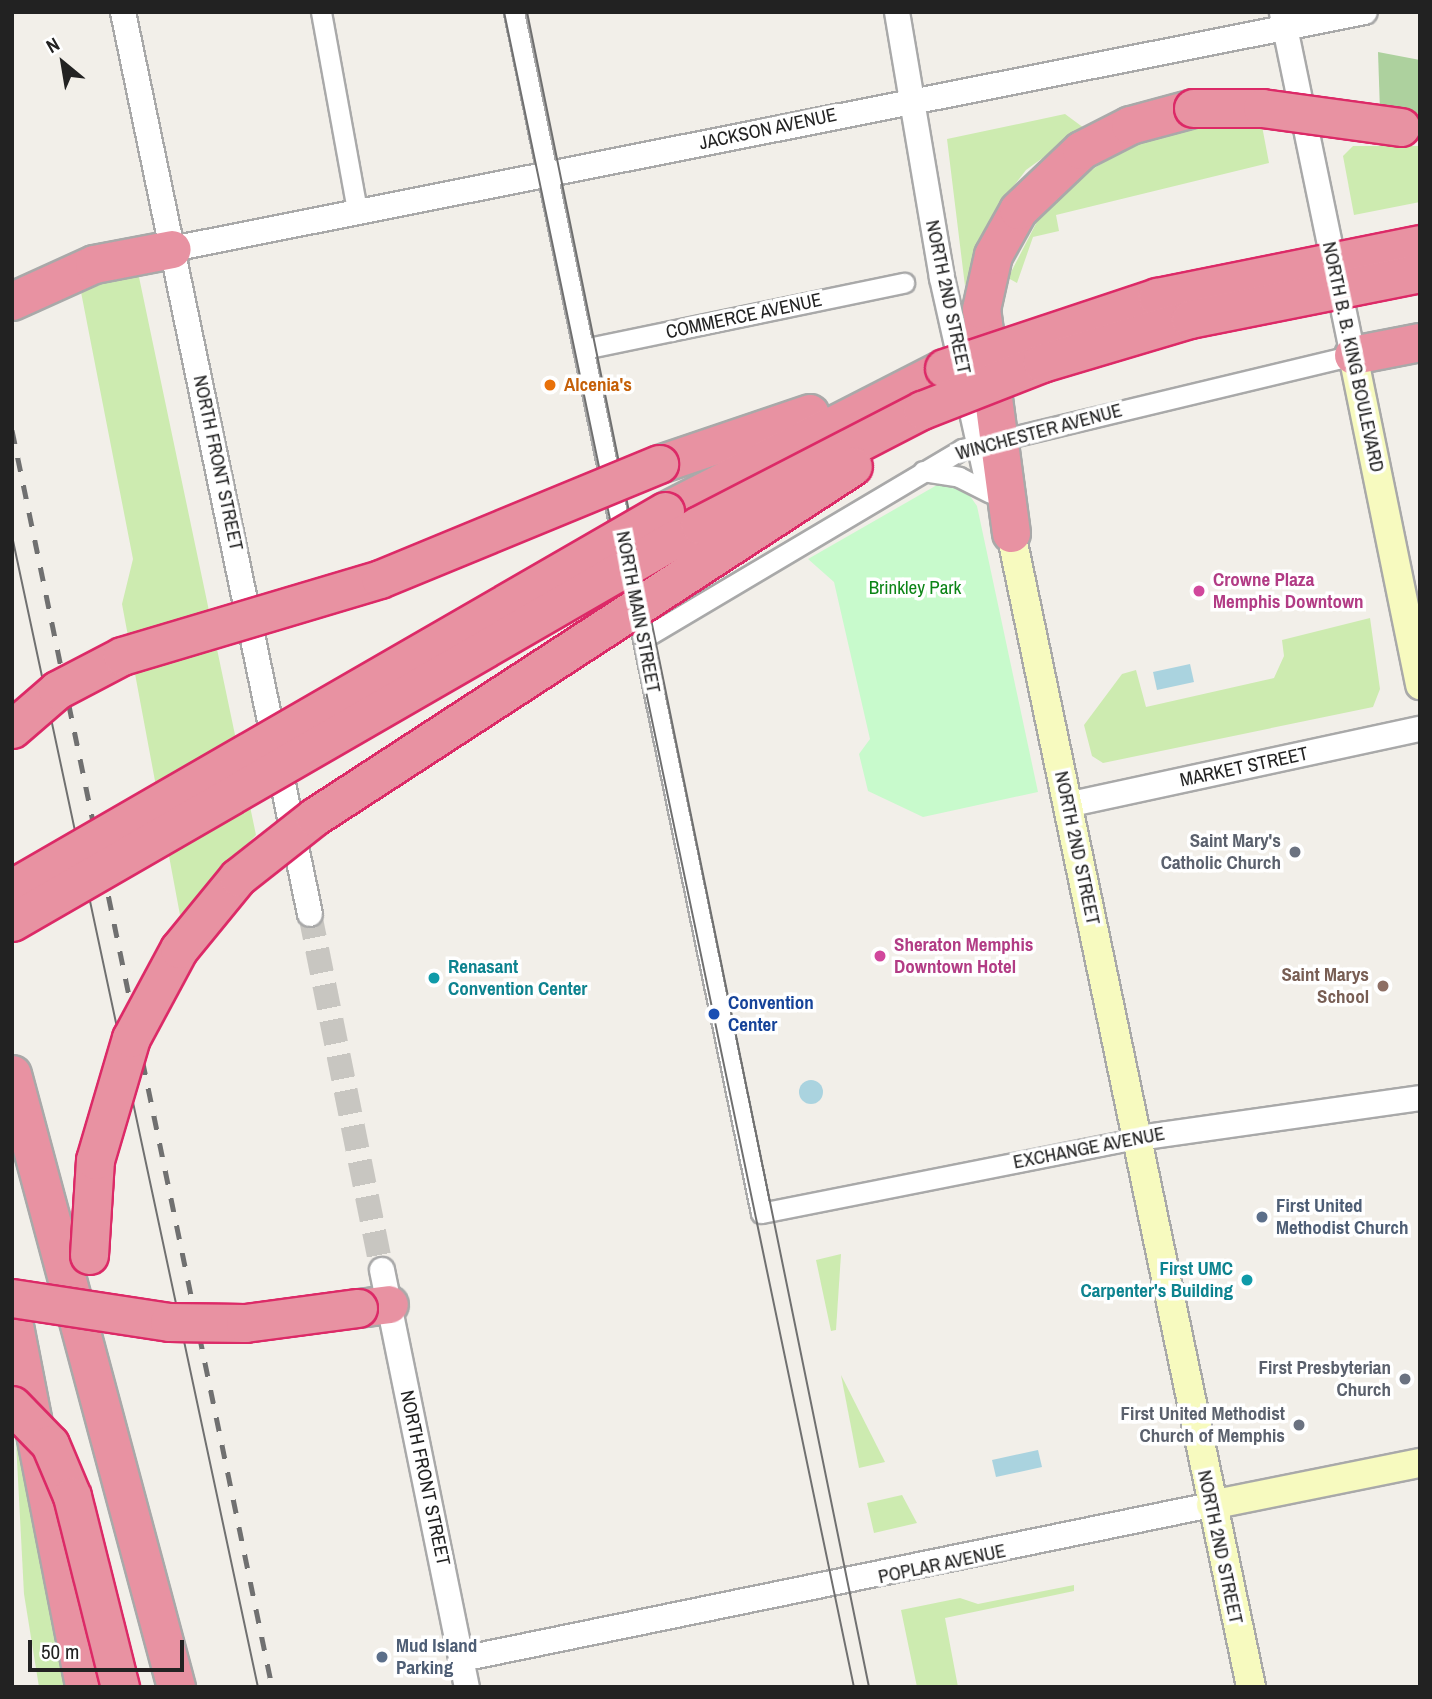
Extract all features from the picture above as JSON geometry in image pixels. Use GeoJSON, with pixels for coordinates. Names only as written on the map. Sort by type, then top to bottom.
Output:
{"type":"FeatureCollection","features":[{"type":"Feature","properties":{"kind":"highway"},"geometry":{"type":"LineString","coordinates":[[1011,533],[990,441],[981,309],[1004,232],[1037,187],[1080,150],[1130,125],[1193,108],[1262,108],[1410,128]]}},
{"type":"Feature","properties":{"kind":"highway"},"geometry":{"type":"LineString","coordinates":[[12,729],[57,690],[122,656],[380,579],[659,464],[1157,297],[1419,244]]}},
{"type":"Feature","properties":{"kind":"highway"},"geometry":{"type":"LineString","coordinates":[[12,301],[94,264],[172,249]]}},
{"type":"Feature","properties":{"kind":"highway"},"geometry":{"type":"LineString","coordinates":[[12,922],[767,487],[979,387],[1190,319],[1420,273]]}},
{"type":"Feature","properties":{"kind":"highway"},"geometry":{"type":"LineString","coordinates":[[1353,355],[1420,342]]}},
{"type":"Feature","properties":{"kind":"highway"},"geometry":{"type":"LineString","coordinates":[[12,888],[665,511],[944,368]]}},
{"type":"Feature","properties":{"kind":"highway"},"geometry":{"type":"LineString","coordinates":[[100,1392],[89,1255],[104,1121],[152,993],[208,910],[237,877],[314,817],[979,387]]}},
{"type":"Feature","properties":{"kind":"highway"},"geometry":{"type":"LineString","coordinates":[[12,1074],[100,1392],[176,1687]]}},
{"type":"Feature","properties":{"kind":"highway"},"geometry":{"type":"LineString","coordinates":[[12,1298],[169,1322],[245,1323],[376,1294]]}},
{"type":"Feature","properties":{"kind":"highway"},"geometry":{"type":"LineString","coordinates":[[12,1315],[75,1626],[84,1687]]}},
{"type":"Feature","properties":{"kind":"highway"},"geometry":{"type":"LineString","coordinates":[[12,1405],[50,1444],[72,1496],[120,1687]]}},
{"type":"Feature","properties":{"kind":"main road","name":"NORTH B. B. KING BOULEVARD"},"geometry":{"type":"LineString","coordinates":[[1353,355],[1420,685]]}},
{"type":"Feature","properties":{"kind":"main road","name":"NORTH 2ND STREET"},"geometry":{"type":"LineString","coordinates":[[1011,533],[1139,1139],[1211,1505],[1251,1687]]}},
{"type":"Feature","properties":{"kind":"main road","name":"POPLAR AVENUE"},"geometry":{"type":"LineString","coordinates":[[1211,1505],[1420,1463]]}},
{"type":"Feature","properties":{"kind":"street","name":"NORTH FRONT STREET"},"geometry":{"type":"LineString","coordinates":[[122,12],[310,914]]}},
{"type":"Feature","properties":{"kind":"street"},"geometry":{"type":"LineString","coordinates":[[321,12],[357,211]]}},
{"type":"Feature","properties":{"kind":"street","name":"NORTH MAIN STREET"},"geometry":{"type":"LineString","coordinates":[[514,12],[761,1213]]}},
{"type":"Feature","properties":{"kind":"street","name":"NORTH 2ND STREET"},"geometry":{"type":"LineString","coordinates":[[897,12],[942,278],[990,441],[990,493],[1011,533]]}},
{"type":"Feature","properties":{"kind":"street","name":"JACKSON AVENUE"},"geometry":{"type":"LineString","coordinates":[[172,249],[1284,21],[1364,12]]}},
{"type":"Feature","properties":{"kind":"street","name":"NORTH B. B. KING BOULEVARD"},"geometry":{"type":"LineString","coordinates":[[1284,21],[1353,355]]}},
{"type":"Feature","properties":{"kind":"street","name":"COMMERCE AVENUE"},"geometry":{"type":"LineString","coordinates":[[584,349],[904,283]]}},
{"type":"Feature","properties":{"kind":"street","name":"WINCHESTER AVENUE"},"geometry":{"type":"LineString","coordinates":[[644,638],[923,471],[990,441],[1353,355]]}},
{"type":"Feature","properties":{"kind":"street"},"geometry":{"type":"LineString","coordinates":[[923,471],[959,477],[990,493]]}},
{"type":"Feature","properties":{"kind":"street","name":"MARKET STREET"},"geometry":{"type":"LineString","coordinates":[[1067,806],[1420,729]]}},
{"type":"Feature","properties":{"kind":"street","name":"EXCHANGE AVENUE"},"geometry":{"type":"LineString","coordinates":[[761,1213],[1139,1139],[1420,1098]]}},
{"type":"Feature","properties":{"kind":"street","name":"NORTH FRONT STREET"},"geometry":{"type":"LineString","coordinates":[[376,1294],[463,1660],[467,1687]]}},
{"type":"Feature","properties":{"kind":"street","name":"POPLAR AVENUE"},"geometry":{"type":"LineString","coordinates":[[463,1660],[1211,1505]]}},
{"type":"Feature","properties":{"kind":"green space"},"geometry":{"type":"Polygon","coordinates":[[[1378,52],[1420,60],[1420,114],[1380,111],[1378,52]]]}},
{"type":"Feature","properties":{"kind":"green space"},"geometry":{"type":"Polygon","coordinates":[[[1065,114],[1084,128],[1026,170],[996,209],[965,286],[947,139],[1065,114]]]}},
{"type":"Feature","properties":{"kind":"green space"},"geometry":{"type":"Polygon","coordinates":[[[1190,125],[1262,126],[1269,163],[1056,215],[1059,231],[1033,237],[1017,283],[1008,278],[1043,210],[1068,184],[1139,141],[1190,125]]]}},
{"type":"Feature","properties":{"kind":"green space"},"geometry":{"type":"Polygon","coordinates":[[[1353,146],[1420,146],[1420,202],[1354,215],[1343,156],[1353,146]]]}},
{"type":"Feature","properties":{"kind":"green space"},"geometry":{"type":"Polygon","coordinates":[[[125,275],[139,277],[256,835],[180,915],[122,604],[133,559],[81,292],[125,275]]]}},
{"type":"Feature","properties":{"kind":"green space","name":"Brinkley Park"},"geometry":{"type":"Polygon","coordinates":[[[944,481],[963,486],[977,506],[1038,792],[923,817],[868,791],[859,754],[870,739],[834,582],[808,559],[944,481]]]}},
{"type":"Feature","properties":{"kind":"green space"},"geometry":{"type":"Polygon","coordinates":[[[1370,618],[1380,689],[1373,707],[1103,763],[1092,756],[1084,725],[1122,674],[1136,670],[1146,707],[1274,678],[1284,656],[1282,640],[1370,618]]]}},
{"type":"Feature","properties":{"kind":"green space"},"geometry":{"type":"Polygon","coordinates":[[[841,1254],[836,1330],[831,1331],[816,1260],[841,1254]]]}},
{"type":"Feature","properties":{"kind":"green space"},"geometry":{"type":"Polygon","coordinates":[[[841,1375],[885,1462],[859,1468],[841,1375]]]}},
{"type":"Feature","properties":{"kind":"green space"},"geometry":{"type":"Polygon","coordinates":[[[14,1403],[69,1687],[39,1687],[24,1594],[14,1403]]]}},
{"type":"Feature","properties":{"kind":"green space"},"geometry":{"type":"Polygon","coordinates":[[[902,1495],[917,1523],[874,1533],[867,1503],[902,1495]]]}},
{"type":"Feature","properties":{"kind":"green space"},"geometry":{"type":"Polygon","coordinates":[[[1074,1585],[1074,1591],[945,1618],[958,1687],[917,1687],[901,1610],[960,1598],[978,1604],[1074,1585]]]}},
{"type":"Feature","properties":{"kind":"water"},"geometry":{"type":"Polygon","coordinates":[[[1190,664],[1194,682],[1157,690],[1153,672],[1190,664]]]}},
{"type":"Feature","properties":{"kind":"water"},"geometry":{"type":"Polygon","coordinates":[[[811,1080],[820,1083],[823,1092],[820,1101],[811,1104],[802,1101],[799,1092],[802,1083],[811,1080]]]}},
{"type":"Feature","properties":{"kind":"water"},"geometry":{"type":"Polygon","coordinates":[[[1038,1450],[1042,1467],[996,1477],[992,1460],[1038,1450]]]}},
{"type":"Feature","properties":{"kind":"tunnel"},"geometry":{"type":"LineString","coordinates":[[310,914],[382,1270]]}},
{"type":"Feature","properties":{"kind":"tram line"},"geometry":{"type":"LineString","coordinates":[[504,12],[854,1687]]}},
{"type":"Feature","properties":{"kind":"tram line"},"geometry":{"type":"LineString","coordinates":[[527,12],[869,1687]]}},
{"type":"Feature","properties":{"kind":"tram line"},"geometry":{"type":"LineString","coordinates":[[12,536],[258,1687]]}},
{"type":"Feature","properties":{"kind":"railway"},"geometry":{"type":"LineString","coordinates":[[12,430],[272,1687]]}},
{"type":"Feature","properties":{"kind":"place","name":"Alcenia's"},"geometry":{"type":"Point","coordinates":[550,385]}},
{"type":"Feature","properties":{"kind":"place","name":"Crowne Plaza Memphis Downtown"},"geometry":{"type":"Point","coordinates":[1199,591]}},
{"type":"Feature","properties":{"kind":"place","name":"Saint Mary's Catholic Church"},"geometry":{"type":"Point","coordinates":[1295,852]}},
{"type":"Feature","properties":{"kind":"place","name":"Sheraton Memphis Downtown Hotel"},"geometry":{"type":"Point","coordinates":[880,956]}},
{"type":"Feature","properties":{"kind":"place","name":"Renasant Convention Center"},"geometry":{"type":"Point","coordinates":[434,978]}},
{"type":"Feature","properties":{"kind":"place","name":"Saint Marys School"},"geometry":{"type":"Point","coordinates":[1383,986]}},
{"type":"Feature","properties":{"kind":"place","name":"Convention Center"},"geometry":{"type":"Point","coordinates":[714,1014]}},
{"type":"Feature","properties":{"kind":"place","name":"First United Methodist Church"},"geometry":{"type":"Point","coordinates":[1262,1217]}},
{"type":"Feature","properties":{"kind":"place","name":"First UMC Carpenter's Building"},"geometry":{"type":"Point","coordinates":[1247,1280]}},
{"type":"Feature","properties":{"kind":"place","name":"First Presbyterian Church"},"geometry":{"type":"Point","coordinates":[1405,1379]}},
{"type":"Feature","properties":{"kind":"place","name":"First United Methodist Church of Memphis"},"geometry":{"type":"Point","coordinates":[1299,1425]}},
{"type":"Feature","properties":{"kind":"place","name":"Mud Island Parking"},"geometry":{"type":"Point","coordinates":[382,1657]}}]}
